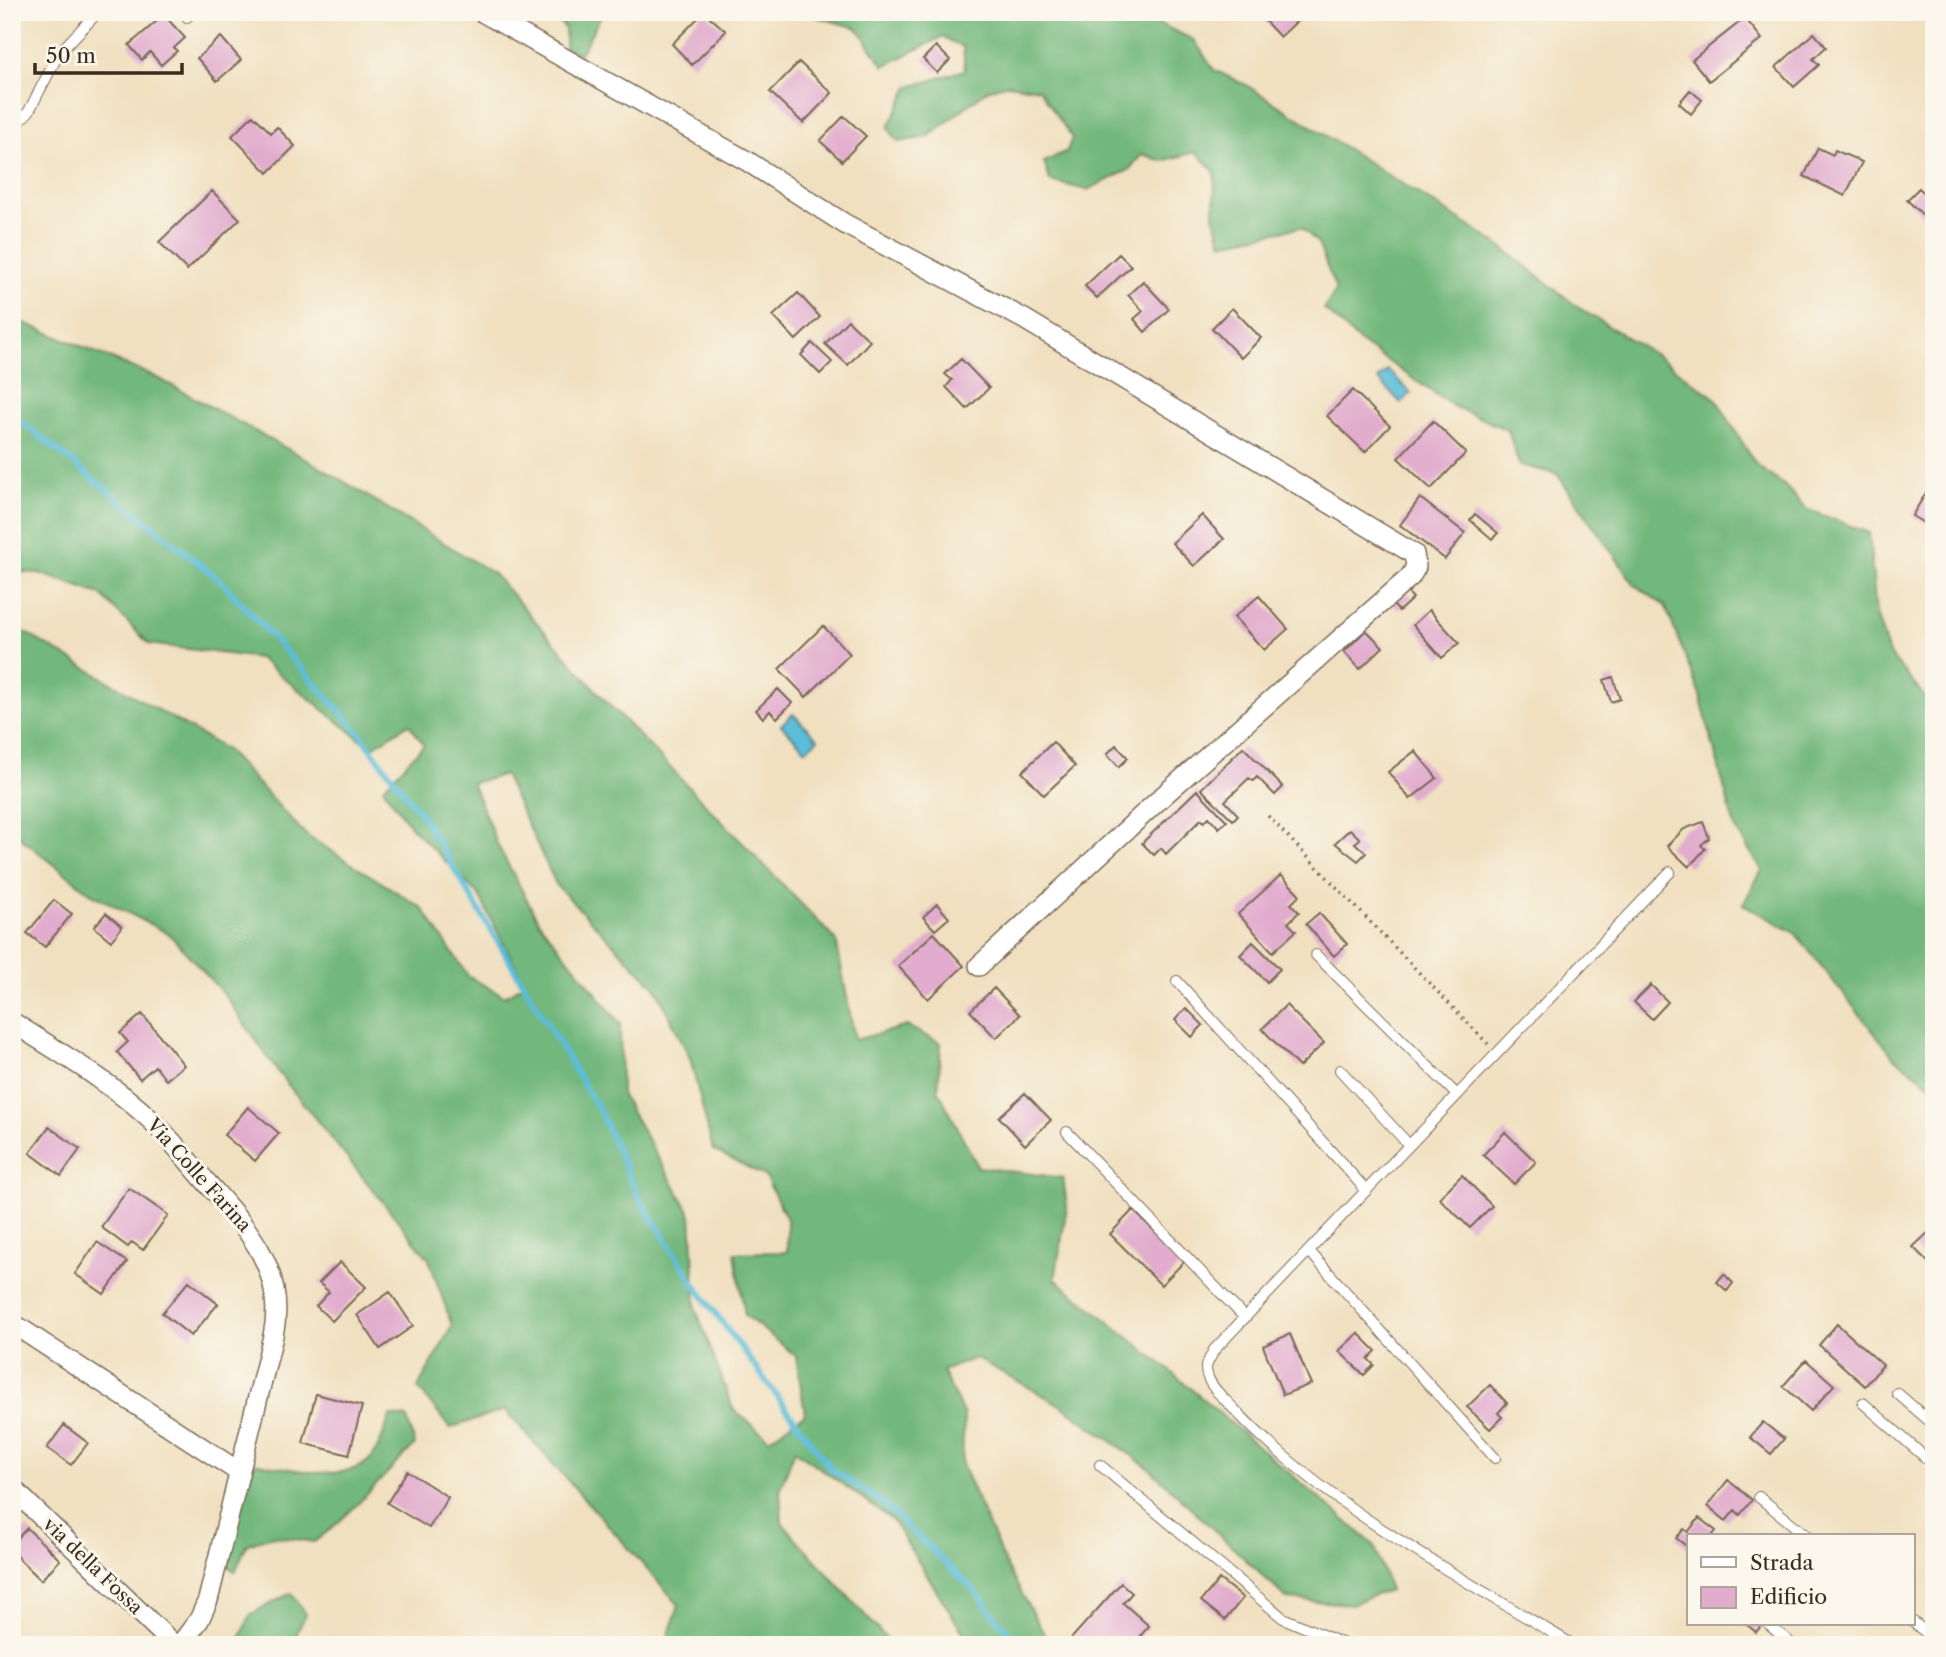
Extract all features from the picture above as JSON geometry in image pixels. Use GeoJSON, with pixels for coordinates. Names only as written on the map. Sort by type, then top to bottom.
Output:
{"type":"FeatureCollection","features":[{"type":"Feature","properties":{"kind":"street"},"geometry":{"type":"LineString","coordinates":[[482,12],[747,161],[845,224],[1024,319],[1414,554],[1416,567],[1410,577],[1163,796],[979,966]]}},
{"type":"Feature","properties":{"kind":"street","name":"Via Colle Farina"},"geometry":{"type":"LineString","coordinates":[[12,1022],[103,1081],[153,1122],[246,1227],[265,1258],[275,1296],[275,1323],[206,1606],[180,1645]]}},
{"type":"Feature","properties":{"kind":"street"},"geometry":{"type":"LineString","coordinates":[[12,1324],[239,1472]]}},
{"type":"Feature","properties":{"kind":"street","name":"via della Fossa"},"geometry":{"type":"LineString","coordinates":[[12,1488],[174,1645]]}},
{"type":"Feature","properties":{"kind":"lane"},"geometry":{"type":"LineString","coordinates":[[12,129],[29,111],[59,53],[98,12]]}},
{"type":"Feature","properties":{"kind":"lane"},"geometry":{"type":"LineString","coordinates":[[1573,1645],[1351,1509],[1271,1447],[1210,1383],[1205,1371],[1210,1356],[1245,1318],[1670,872]]}},
{"type":"Feature","properties":{"kind":"lane"},"geometry":{"type":"LineString","coordinates":[[1316,955],[1457,1095]]}},
{"type":"Feature","properties":{"kind":"lane"},"geometry":{"type":"LineString","coordinates":[[1177,981],[1366,1190]]}},
{"type":"Feature","properties":{"kind":"lane"},"geometry":{"type":"LineString","coordinates":[[1340,1070],[1409,1145]]}},
{"type":"Feature","properties":{"kind":"lane"},"geometry":{"type":"LineString","coordinates":[[1067,1132],[1245,1318]]}},
{"type":"Feature","properties":{"kind":"lane"},"geometry":{"type":"LineString","coordinates":[[1309,1251],[1495,1458]]}},
{"type":"Feature","properties":{"kind":"lane"},"geometry":{"type":"LineString","coordinates":[[1897,1393],[1934,1425]]}},
{"type":"Feature","properties":{"kind":"lane"},"geometry":{"type":"LineString","coordinates":[[1863,1403],[1934,1465]]}},
{"type":"Feature","properties":{"kind":"lane"},"geometry":{"type":"LineString","coordinates":[[1100,1465],[1283,1618],[1346,1645]]}},
{"type":"Feature","properties":{"kind":"lane"},"geometry":{"type":"LineString","coordinates":[[1759,1497],[1805,1534]]}},
{"type":"Feature","properties":{"kind":"lane"},"geometry":{"type":"LineString","coordinates":[[1914,1623],[1934,1639]]}},
{"type":"Feature","properties":{"kind":"lane"},"geometry":{"type":"LineString","coordinates":[[1770,1626],[1793,1645]]}},
{"type":"Feature","properties":{"kind":"path"},"geometry":{"type":"LineString","coordinates":[[1268,816],[1496,1053]]}},
{"type":"Feature","properties":{"kind":"green space"},"geometry":{"type":"Polygon","coordinates":[[[510,12],[603,12],[580,54],[565,49],[565,28],[552,15],[520,22],[510,12]]]}},
{"type":"Feature","properties":{"kind":"green space"},"geometry":{"type":"Polygon","coordinates":[[[799,12],[1134,12],[1194,40],[1214,70],[1246,85],[1496,243],[1579,308],[1659,357],[1716,399],[1756,465],[1785,486],[1806,509],[1869,533],[1876,614],[1889,654],[1934,708],[1934,974],[1931,981],[1934,983],[1934,1088],[1892,1055],[1795,933],[1743,904],[1762,870],[1735,828],[1698,688],[1665,606],[1635,585],[1557,474],[1519,465],[1508,430],[1453,406],[1360,342],[1324,309],[1336,290],[1318,243],[1301,227],[1222,243],[1214,217],[1215,172],[1196,152],[1162,161],[1142,154],[1129,170],[1087,190],[1050,181],[1044,162],[1067,151],[1072,138],[1039,89],[1008,84],[987,90],[928,137],[898,142],[888,128],[909,87],[965,70],[963,47],[942,37],[884,66],[857,28],[799,12]]]}},
{"type":"Feature","properties":{"kind":"green space"},"geometry":{"type":"Polygon","coordinates":[[[12,318],[158,378],[322,468],[494,574],[601,696],[836,940],[855,1040],[907,1026],[941,1043],[938,1090],[978,1167],[1063,1178],[1067,1206],[1055,1279],[1163,1365],[1374,1545],[1390,1590],[1351,1604],[1287,1599],[1149,1468],[1062,1406],[976,1358],[942,1371],[964,1415],[962,1465],[1005,1563],[1050,1645],[971,1645],[892,1520],[795,1450],[780,1488],[782,1523],[892,1645],[665,1645],[679,1605],[505,1410],[450,1428],[418,1388],[452,1326],[429,1259],[280,1075],[223,993],[169,934],[90,893],[12,831],[12,625],[225,749],[306,835],[422,908],[469,977],[504,996],[525,984],[478,894],[411,827],[383,788],[424,745],[409,724],[371,748],[259,658],[149,644],[100,594],[39,573],[12,572],[12,318]],[[504,775],[472,783],[498,846],[539,922],[620,1023],[621,1094],[691,1214],[696,1309],[733,1409],[769,1439],[805,1414],[796,1356],[745,1315],[735,1253],[787,1252],[787,1219],[765,1176],[713,1150],[690,1058],[656,988],[557,886],[504,775]]]}},
{"type":"Feature","properties":{"kind":"green space"},"geometry":{"type":"Polygon","coordinates":[[[390,1416],[407,1418],[415,1445],[341,1520],[314,1542],[273,1536],[247,1544],[235,1572],[225,1564],[253,1462],[315,1472],[348,1471],[361,1466],[372,1457],[390,1416]]]}},
{"type":"Feature","properties":{"kind":"green space"},"geometry":{"type":"Polygon","coordinates":[[[291,1593],[306,1614],[291,1645],[237,1645],[251,1614],[291,1593]]]}},
{"type":"Feature","properties":{"kind":"water"},"geometry":{"type":"Polygon","coordinates":[[[1388,370],[1411,393],[1401,403],[1378,379],[1388,370]]]}},
{"type":"Feature","properties":{"kind":"water"},"geometry":{"type":"Polygon","coordinates":[[[793,714],[818,739],[806,750],[781,725],[793,714]]]}},
{"type":"Feature","properties":{"kind":"building"},"geometry":{"type":"Polygon","coordinates":[[[704,12],[726,31],[692,65],[672,44],[704,12]]]}},
{"type":"Feature","properties":{"kind":"building"},"geometry":{"type":"Polygon","coordinates":[[[1268,12],[1307,12],[1280,37],[1262,18],[1268,12]]]}},
{"type":"Feature","properties":{"kind":"building"},"geometry":{"type":"Polygon","coordinates":[[[164,15],[185,38],[174,48],[177,51],[161,65],[150,52],[142,60],[129,45],[164,15]]]}},
{"type":"Feature","properties":{"kind":"building"},"geometry":{"type":"Polygon","coordinates":[[[1745,18],[1762,39],[1709,81],[1692,60],[1745,18]]]}},
{"type":"Feature","properties":{"kind":"building"},"geometry":{"type":"Polygon","coordinates":[[[1814,33],[1826,47],[1813,59],[1819,65],[1794,87],[1776,67],[1814,33]]]}},
{"type":"Feature","properties":{"kind":"building"},"geometry":{"type":"Polygon","coordinates":[[[221,37],[241,60],[217,81],[197,58],[221,37]]]}},
{"type":"Feature","properties":{"kind":"building"},"geometry":{"type":"Polygon","coordinates":[[[936,46],[950,60],[937,73],[923,59],[936,46]]]}},
{"type":"Feature","properties":{"kind":"building"},"geometry":{"type":"Polygon","coordinates":[[[799,62],[832,93],[803,123],[770,92],[799,62]]]}},
{"type":"Feature","properties":{"kind":"building"},"geometry":{"type":"Polygon","coordinates":[[[1690,90],[1702,100],[1691,114],[1679,103],[1690,90]]]}},
{"type":"Feature","properties":{"kind":"building"},"geometry":{"type":"Polygon","coordinates":[[[253,115],[271,133],[277,127],[295,146],[268,173],[232,136],[253,115]]]}},
{"type":"Feature","properties":{"kind":"building"},"geometry":{"type":"Polygon","coordinates":[[[844,116],[866,136],[842,161],[820,141],[844,116]]]}},
{"type":"Feature","properties":{"kind":"building"},"geometry":{"type":"Polygon","coordinates":[[[1818,148],[1833,155],[1835,150],[1862,162],[1845,196],[1804,176],[1818,148]]]}},
{"type":"Feature","properties":{"kind":"building"},"geometry":{"type":"Polygon","coordinates":[[[1919,188],[1934,202],[1934,208],[1925,217],[1907,200],[1919,188]]]}},
{"type":"Feature","properties":{"kind":"building"},"geometry":{"type":"Polygon","coordinates":[[[212,191],[240,219],[187,270],[159,242],[212,191]]]}},
{"type":"Feature","properties":{"kind":"building"},"geometry":{"type":"Polygon","coordinates":[[[1119,254],[1131,266],[1097,298],[1085,286],[1119,254]]]}},
{"type":"Feature","properties":{"kind":"building"},"geometry":{"type":"Polygon","coordinates":[[[1143,281],[1169,309],[1145,332],[1134,319],[1143,311],[1128,295],[1143,281]]]}},
{"type":"Feature","properties":{"kind":"building"},"geometry":{"type":"Polygon","coordinates":[[[798,293],[820,317],[796,340],[773,316],[798,293]]]}},
{"type":"Feature","properties":{"kind":"building"},"geometry":{"type":"Polygon","coordinates":[[[1232,308],[1261,338],[1241,358],[1212,328],[1232,308]]]}},
{"type":"Feature","properties":{"kind":"building"},"geometry":{"type":"Polygon","coordinates":[[[848,320],[870,341],[848,365],[825,344],[848,320]]]}},
{"type":"Feature","properties":{"kind":"building"},"geometry":{"type":"Polygon","coordinates":[[[812,343],[832,362],[820,374],[801,355],[812,343]]]}},
{"type":"Feature","properties":{"kind":"building"},"geometry":{"type":"Polygon","coordinates":[[[961,359],[989,388],[967,409],[946,387],[952,380],[945,374],[961,359]]]}},
{"type":"Feature","properties":{"kind":"building"},"geometry":{"type":"Polygon","coordinates":[[[1353,390],[1390,426],[1365,452],[1327,416],[1353,390]]]}},
{"type":"Feature","properties":{"kind":"building"},"geometry":{"type":"Polygon","coordinates":[[[1433,421],[1466,453],[1431,489],[1398,458],[1433,421]]]}},
{"type":"Feature","properties":{"kind":"building"},"geometry":{"type":"Polygon","coordinates":[[[1927,491],[1934,495],[1934,529],[1912,516],[1927,491]]]}},
{"type":"Feature","properties":{"kind":"building"},"geometry":{"type":"Polygon","coordinates":[[[1420,498],[1465,533],[1445,559],[1400,525],[1420,498]]]}},
{"type":"Feature","properties":{"kind":"building"},"geometry":{"type":"Polygon","coordinates":[[[1475,514],[1498,533],[1492,539],[1470,520],[1475,514]]]}},
{"type":"Feature","properties":{"kind":"building"},"geometry":{"type":"Polygon","coordinates":[[[1202,515],[1224,539],[1194,566],[1172,543],[1202,515]]]}},
{"type":"Feature","properties":{"kind":"building"},"geometry":{"type":"Polygon","coordinates":[[[1404,589],[1413,598],[1399,611],[1390,602],[1404,589]]]}},
{"type":"Feature","properties":{"kind":"building"},"geometry":{"type":"Polygon","coordinates":[[[1259,596],[1288,629],[1264,650],[1234,617],[1259,596]]]}},
{"type":"Feature","properties":{"kind":"building"},"geometry":{"type":"Polygon","coordinates":[[[1429,610],[1459,643],[1442,658],[1413,625],[1429,610]]]}},
{"type":"Feature","properties":{"kind":"building"},"geometry":{"type":"Polygon","coordinates":[[[823,626],[850,654],[806,697],[779,669],[823,626]]]}},
{"type":"Feature","properties":{"kind":"building"},"geometry":{"type":"Polygon","coordinates":[[[1366,630],[1383,647],[1360,669],[1344,652],[1366,630]]]}},
{"type":"Feature","properties":{"kind":"building"},"geometry":{"type":"Polygon","coordinates":[[[1613,677],[1620,699],[1611,702],[1604,680],[1613,677]]]}},
{"type":"Feature","properties":{"kind":"building"},"geometry":{"type":"Polygon","coordinates":[[[778,689],[792,703],[777,718],[770,711],[763,718],[756,710],[778,689]]]}},
{"type":"Feature","properties":{"kind":"building"},"geometry":{"type":"Polygon","coordinates":[[[1053,742],[1075,766],[1044,795],[1022,772],[1053,742]]]}},
{"type":"Feature","properties":{"kind":"building"},"geometry":{"type":"Polygon","coordinates":[[[1116,745],[1128,758],[1119,767],[1107,754],[1116,745]]]}},
{"type":"Feature","properties":{"kind":"building"},"geometry":{"type":"Polygon","coordinates":[[[1243,747],[1283,787],[1275,795],[1257,777],[1253,781],[1249,778],[1225,801],[1238,815],[1233,820],[1201,789],[1243,747]]]}},
{"type":"Feature","properties":{"kind":"building"},"geometry":{"type":"Polygon","coordinates":[[[1415,751],[1437,778],[1410,799],[1388,772],[1415,751]]]}},
{"type":"Feature","properties":{"kind":"building"},"geometry":{"type":"Polygon","coordinates":[[[1197,790],[1227,821],[1219,828],[1209,817],[1204,822],[1201,819],[1166,854],[1161,848],[1154,855],[1142,843],[1197,790]]]}},
{"type":"Feature","properties":{"kind":"building"},"geometry":{"type":"Polygon","coordinates":[[[1703,822],[1709,838],[1701,845],[1705,849],[1689,867],[1667,846],[1684,829],[1703,822]]]}},
{"type":"Feature","properties":{"kind":"building"},"geometry":{"type":"Polygon","coordinates":[[[1350,829],[1360,839],[1355,843],[1366,853],[1358,861],[1335,843],[1350,829]]]}},
{"type":"Feature","properties":{"kind":"building"},"geometry":{"type":"Polygon","coordinates":[[[1281,875],[1300,895],[1291,904],[1299,912],[1288,923],[1296,931],[1273,952],[1238,914],[1281,875]]]}},
{"type":"Feature","properties":{"kind":"building"},"geometry":{"type":"Polygon","coordinates":[[[54,900],[72,914],[45,947],[27,933],[54,900]]]}},
{"type":"Feature","properties":{"kind":"building"},"geometry":{"type":"Polygon","coordinates":[[[937,904],[949,918],[935,930],[923,917],[937,904]]]}},
{"type":"Feature","properties":{"kind":"building"},"geometry":{"type":"Polygon","coordinates":[[[106,913],[122,927],[111,941],[94,927],[106,913]]]}},
{"type":"Feature","properties":{"kind":"building"},"geometry":{"type":"Polygon","coordinates":[[[1319,913],[1347,944],[1334,956],[1306,924],[1319,913]]]}},
{"type":"Feature","properties":{"kind":"building"},"geometry":{"type":"Polygon","coordinates":[[[934,933],[964,966],[928,999],[898,966],[934,933]]]}},
{"type":"Feature","properties":{"kind":"building"},"geometry":{"type":"Polygon","coordinates":[[[1253,942],[1280,969],[1267,982],[1240,955],[1253,942]]]}},
{"type":"Feature","properties":{"kind":"building"},"geometry":{"type":"Polygon","coordinates":[[[1651,985],[1668,1002],[1652,1019],[1634,1002],[1651,985]]]}},
{"type":"Feature","properties":{"kind":"building"},"geometry":{"type":"Polygon","coordinates":[[[994,988],[1020,1015],[996,1038],[970,1011],[994,988]]]}},
{"type":"Feature","properties":{"kind":"building"},"geometry":{"type":"Polygon","coordinates":[[[1286,1005],[1324,1043],[1299,1067],[1262,1029],[1286,1005]]]}},
{"type":"Feature","properties":{"kind":"building"},"geometry":{"type":"Polygon","coordinates":[[[1186,1008],[1203,1025],[1192,1037],[1175,1020],[1186,1008]]]}},
{"type":"Feature","properties":{"kind":"building"},"geometry":{"type":"Polygon","coordinates":[[[142,1014],[184,1065],[166,1080],[155,1066],[140,1079],[117,1052],[128,1042],[120,1033],[142,1014]]]}},
{"type":"Feature","properties":{"kind":"building"},"geometry":{"type":"Polygon","coordinates":[[[1025,1093],[1051,1120],[1025,1145],[999,1117],[1025,1093]]]}},
{"type":"Feature","properties":{"kind":"building"},"geometry":{"type":"Polygon","coordinates":[[[248,1107],[279,1133],[255,1161],[224,1135],[248,1107]]]}},
{"type":"Feature","properties":{"kind":"building"},"geometry":{"type":"Polygon","coordinates":[[[49,1127],[80,1149],[61,1176],[30,1153],[49,1127]]]}},
{"type":"Feature","properties":{"kind":"building"},"geometry":{"type":"Polygon","coordinates":[[[1505,1132],[1536,1162],[1514,1184],[1483,1155],[1505,1132]]]}},
{"type":"Feature","properties":{"kind":"building"},"geometry":{"type":"Polygon","coordinates":[[[1462,1175],[1492,1206],[1470,1228],[1439,1198],[1462,1175]]]}},
{"type":"Feature","properties":{"kind":"building"},"geometry":{"type":"Polygon","coordinates":[[[129,1188],[168,1215],[143,1250],[132,1242],[128,1247],[101,1227],[129,1188]]]}},
{"type":"Feature","properties":{"kind":"building"},"geometry":{"type":"Polygon","coordinates":[[[1133,1210],[1185,1261],[1161,1285],[1110,1234],[1133,1210]]]}},
{"type":"Feature","properties":{"kind":"building"},"geometry":{"type":"Polygon","coordinates":[[[1934,1227],[1934,1268],[1913,1247],[1934,1227]]]}},
{"type":"Feature","properties":{"kind":"building"},"geometry":{"type":"Polygon","coordinates":[[[97,1242],[127,1262],[104,1294],[75,1274],[97,1242]]]}},
{"type":"Feature","properties":{"kind":"building"},"geometry":{"type":"Polygon","coordinates":[[[340,1262],[366,1287],[332,1321],[316,1306],[329,1292],[319,1283],[340,1262]]]}},
{"type":"Feature","properties":{"kind":"building"},"geometry":{"type":"Polygon","coordinates":[[[1724,1274],[1733,1283],[1727,1291],[1717,1282],[1724,1274]]]}},
{"type":"Feature","properties":{"kind":"building"},"geometry":{"type":"Polygon","coordinates":[[[189,1281],[218,1304],[191,1336],[162,1313],[189,1281]]]}},
{"type":"Feature","properties":{"kind":"building"},"geometry":{"type":"Polygon","coordinates":[[[390,1292],[413,1326],[380,1349],[357,1315],[390,1292]]]}},
{"type":"Feature","properties":{"kind":"building"},"geometry":{"type":"Polygon","coordinates":[[[1837,1324],[1883,1365],[1865,1386],[1819,1345],[1837,1324]]]}},
{"type":"Feature","properties":{"kind":"building"},"geometry":{"type":"Polygon","coordinates":[[[1358,1333],[1376,1351],[1368,1359],[1374,1365],[1364,1375],[1339,1351],[1358,1333]]]}},
{"type":"Feature","properties":{"kind":"building"},"geometry":{"type":"Polygon","coordinates":[[[1290,1334],[1311,1384],[1283,1395],[1263,1346],[1290,1334]]]}},
{"type":"Feature","properties":{"kind":"building"},"geometry":{"type":"Polygon","coordinates":[[[1806,1360],[1834,1385],[1811,1411],[1783,1386],[1806,1360]]]}},
{"type":"Feature","properties":{"kind":"building"},"geometry":{"type":"Polygon","coordinates":[[[1490,1385],[1507,1403],[1498,1413],[1502,1417],[1490,1429],[1467,1407],[1490,1385]]]}},
{"type":"Feature","properties":{"kind":"building"},"geometry":{"type":"Polygon","coordinates":[[[316,1394],[362,1406],[349,1455],[303,1443],[316,1394]]]}},
{"type":"Feature","properties":{"kind":"building"},"geometry":{"type":"Polygon","coordinates":[[[1763,1422],[1784,1439],[1771,1454],[1750,1437],[1763,1422]]]}},
{"type":"Feature","properties":{"kind":"building"},"geometry":{"type":"Polygon","coordinates":[[[64,1425],[88,1443],[71,1465],[47,1448],[64,1425]]]}},
{"type":"Feature","properties":{"kind":"building"},"geometry":{"type":"Polygon","coordinates":[[[407,1471],[448,1497],[429,1528],[387,1503],[407,1471]]]}},
{"type":"Feature","properties":{"kind":"building"},"geometry":{"type":"Polygon","coordinates":[[[1728,1480],[1752,1500],[1740,1515],[1735,1510],[1726,1521],[1708,1506],[1728,1480]]]}},
{"type":"Feature","properties":{"kind":"building"},"geometry":{"type":"Polygon","coordinates":[[[1699,1518],[1716,1531],[1714,1534],[1687,1534],[1687,1546],[1676,1538],[1684,1529],[1688,1532],[1699,1518]]]}},
{"type":"Feature","properties":{"kind":"building"},"geometry":{"type":"Polygon","coordinates":[[[27,1528],[60,1560],[41,1580],[12,1552],[12,1544],[27,1528]]]}},
{"type":"Feature","properties":{"kind":"building"},"geometry":{"type":"Polygon","coordinates":[[[1219,1579],[1243,1598],[1225,1620],[1201,1601],[1219,1579]]]}},
{"type":"Feature","properties":{"kind":"building"},"geometry":{"type":"Polygon","coordinates":[[[1121,1583],[1132,1593],[1123,1603],[1149,1626],[1141,1635],[1145,1639],[1140,1645],[1073,1645],[1069,1641],[1121,1583]]]}},
{"type":"Feature","properties":{"kind":"building"},"geometry":{"type":"Polygon","coordinates":[[[1748,1626],[1761,1626],[1756,1632],[1748,1626]]]}},
{"type":"Feature","properties":{"kind":"waterway"},"geometry":{"type":"LineString","coordinates":[[12,414],[221,581],[352,724],[423,817],[599,1110],[639,1198],[699,1291],[831,1469],[883,1503],[975,1591],[1018,1645]]}}]}
